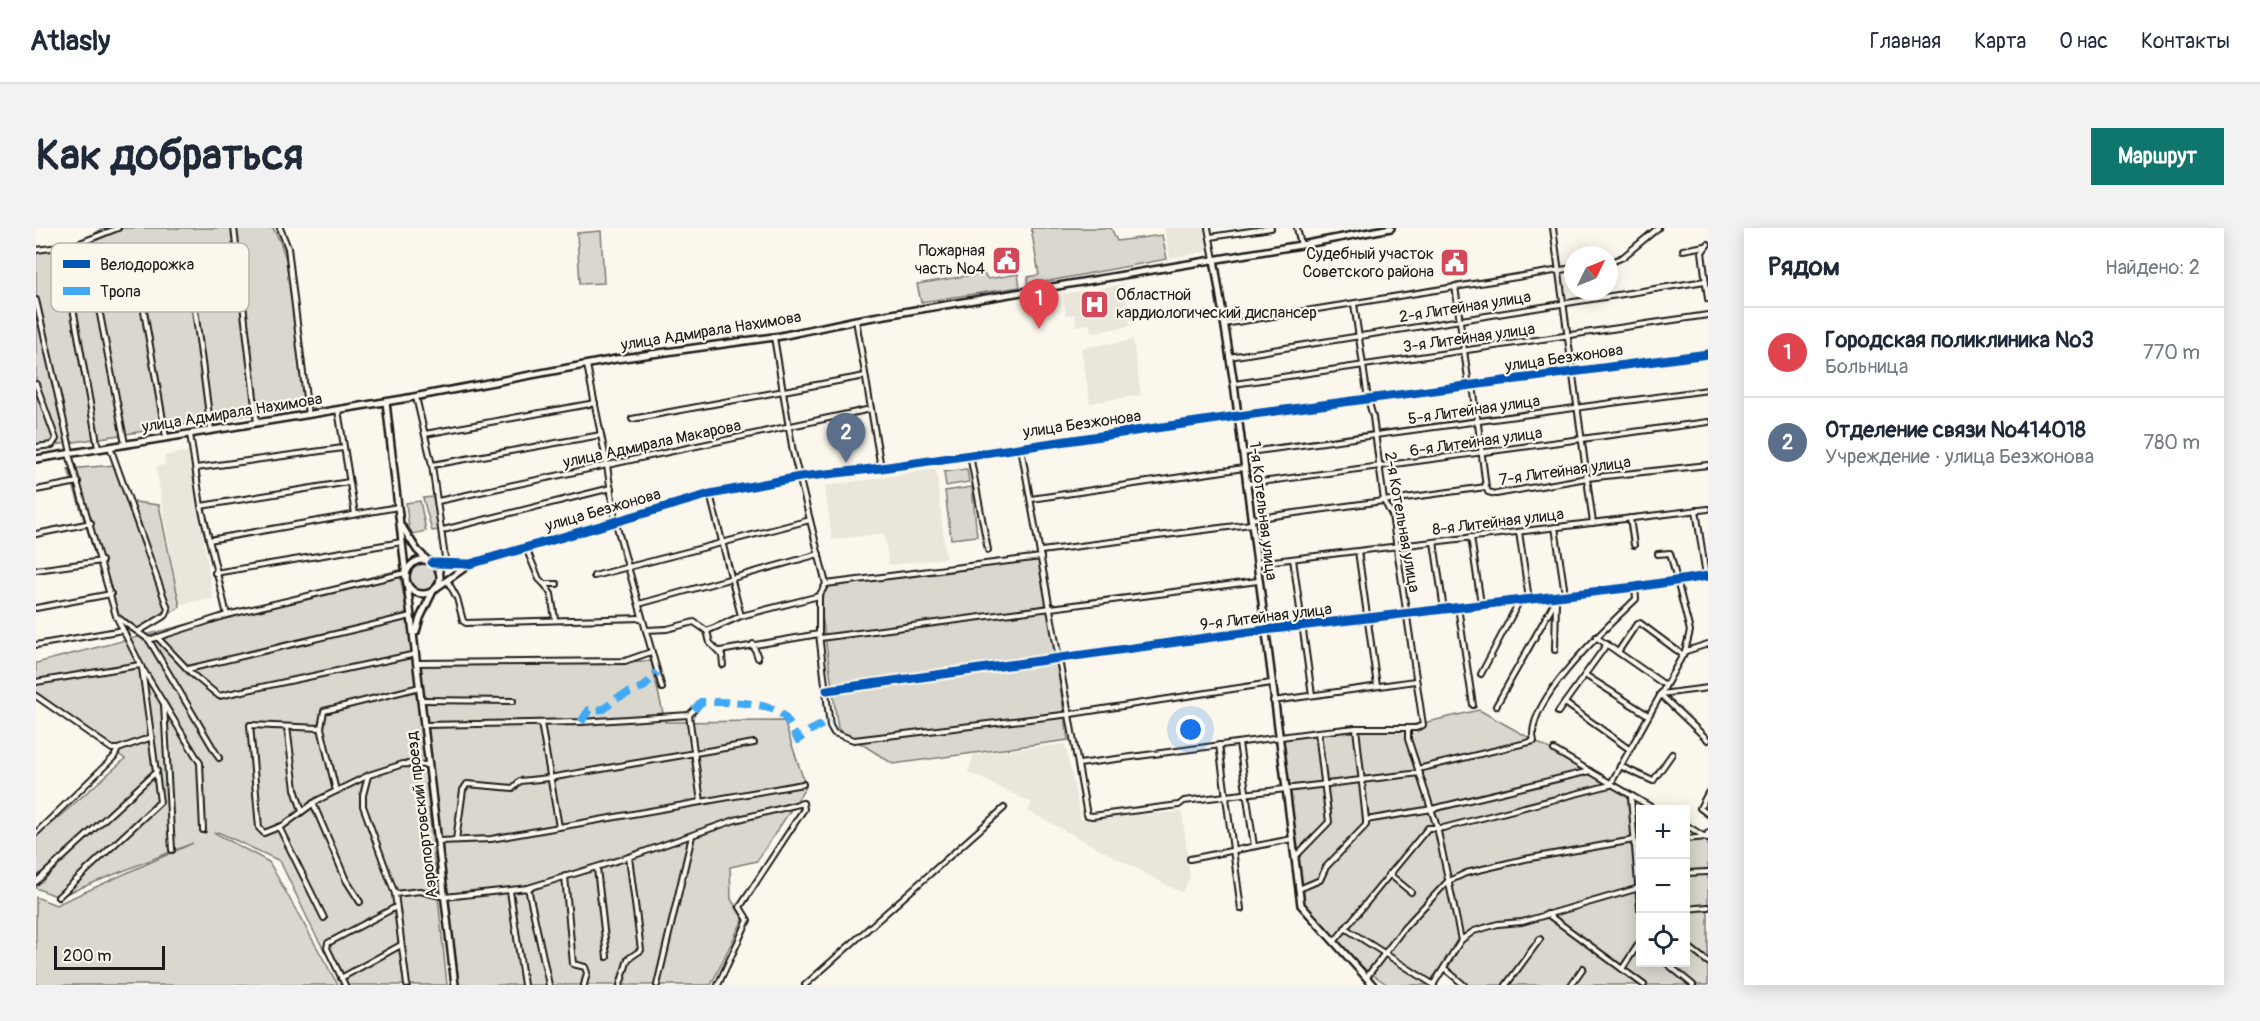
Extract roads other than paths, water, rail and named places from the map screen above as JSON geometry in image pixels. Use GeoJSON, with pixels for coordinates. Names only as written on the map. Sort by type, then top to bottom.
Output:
{"type":"FeatureCollection","features":[{"type":"Feature","properties":{"kind":"main road","name":"улица Адмирала Нахимова"},"geometry":{"type":"LineString","coordinates":[[36,459],[416,397],[587,365],[774,337],[856,320],[1301,246],[1391,228]]}},
{"type":"Feature","properties":{"kind":"main road","name":"1-я Котельная улица"},"geometry":{"type":"LineString","coordinates":[[1214,259],[1234,384],[1299,889],[1302,905],[1334,942]]}},
{"type":"Feature","properties":{"kind":"main road","name":"улица Безжонова"},"geometry":{"type":"LineString","coordinates":[[435,589],[470,564],[710,494],[800,477],[881,468],[1238,416],[1708,354]]}},
{"type":"Feature","properties":{"kind":"main road"},"geometry":{"type":"LineString","coordinates":[[386,402],[400,521],[412,544],[431,563],[440,578],[420,618],[415,643]]}},
{"type":"Feature","properties":{"kind":"main road","name":"Аэропортовский проезд"},"geometry":{"type":"LineString","coordinates":[[400,521],[456,985]]}},
{"type":"Feature","properties":{"kind":"main road"},"geometry":{"type":"LineString","coordinates":[[431,563],[424,560],[411,565],[406,578],[416,593],[429,593],[435,589]]}},
{"type":"Feature","properties":{"kind":"main road"},"geometry":{"type":"LineString","coordinates":[[1334,942],[1373,985]]}},
{"type":"Feature","properties":{"kind":"street"},"geometry":{"type":"LineString","coordinates":[[80,243],[118,228]]}},
{"type":"Feature","properties":{"kind":"street"},"geometry":{"type":"LineString","coordinates":[[234,228],[236,243]]}},
{"type":"Feature","properties":{"kind":"street"},"geometry":{"type":"LineString","coordinates":[[280,228],[288,248],[308,415]]}},
{"type":"Feature","properties":{"kind":"street","name":"1-я Котельная улица"},"geometry":{"type":"LineString","coordinates":[[1208,228],[1214,259]]}},
{"type":"Feature","properties":{"kind":"street"},"geometry":{"type":"LineString","coordinates":[[1210,237],[1271,228]]}},
{"type":"Feature","properties":{"kind":"street"},"geometry":{"type":"LineString","coordinates":[[1297,228],[1301,246]]}},
{"type":"Feature","properties":{"kind":"street"},"geometry":{"type":"LineString","coordinates":[[1553,228],[1593,522]]}},
{"type":"Feature","properties":{"kind":"street"},"geometry":{"type":"LineString","coordinates":[[1618,259],[1658,228]]}},
{"type":"Feature","properties":{"kind":"street"},"geometry":{"type":"LineString","coordinates":[[1683,250],[1707,245]]}},
{"type":"Feature","properties":{"kind":"street"},"geometry":{"type":"LineString","coordinates":[[1707,245],[1702,252],[1708,299]]}},
{"type":"Feature","properties":{"kind":"street"},"geometry":{"type":"LineString","coordinates":[[36,255],[39,249]]}},
{"type":"Feature","properties":{"kind":"street"},"geometry":{"type":"LineString","coordinates":[[1224,324],[1564,268]]}},
{"type":"Feature","properties":{"kind":"street","name":"2-я Литейная улица"},"geometry":{"type":"LineString","coordinates":[[1229,357],[1705,281]]}},
{"type":"Feature","properties":{"kind":"street"},"geometry":{"type":"LineString","coordinates":[[1455,286],[1464,351],[1478,421],[1486,487]]}},
{"type":"Feature","properties":{"kind":"street"},"geometry":{"type":"LineString","coordinates":[[36,300],[70,453],[116,616],[141,667],[200,764],[203,831]]}},
{"type":"Feature","properties":{"kind":"street","name":"2-я Котельная улица"},"geometry":{"type":"LineString","coordinates":[[1354,304],[1384,501],[1392,515],[1415,681],[1424,721],[1421,728],[1408,728]]}},
{"type":"Feature","properties":{"kind":"street"},"geometry":{"type":"LineString","coordinates":[[74,312],[98,448]]}},
{"type":"Feature","properties":{"kind":"street"},"geometry":{"type":"LineString","coordinates":[[100,312],[125,444]]}},
{"type":"Feature","properties":{"kind":"street"},"geometry":{"type":"LineString","coordinates":[[144,312],[166,437]]}},
{"type":"Feature","properties":{"kind":"street"},"geometry":{"type":"LineString","coordinates":[[195,312],[211,430]]}},
{"type":"Feature","properties":{"kind":"street"},"geometry":{"type":"LineString","coordinates":[[244,312],[257,423]]}},
{"type":"Feature","properties":{"kind":"street","name":"3-я Литейная улица"},"geometry":{"type":"LineString","coordinates":[[1234,384],[1708,315]]}},
{"type":"Feature","properties":{"kind":"street"},"geometry":{"type":"LineString","coordinates":[[856,320],[881,468]]}},
{"type":"Feature","properties":{"kind":"street"},"geometry":{"type":"LineString","coordinates":[[774,337],[789,428],[826,584],[819,596],[820,636],[830,726],[834,733],[854,740],[1071,714],[1271,683]]}},
{"type":"Feature","properties":{"kind":"street"},"geometry":{"type":"LineString","coordinates":[[587,365],[607,465],[615,520],[662,688]]}},
{"type":"Feature","properties":{"kind":"street"},"geometry":{"type":"LineString","coordinates":[[632,419],[865,376]]}},
{"type":"Feature","properties":{"kind":"street"},"geometry":{"type":"LineString","coordinates":[[36,384],[56,439],[52,445],[36,447]]}},
{"type":"Feature","properties":{"kind":"street","name":"5-я Литейная улица"},"geometry":{"type":"LineString","coordinates":[[1242,453],[1708,390]]}},
{"type":"Feature","properties":{"kind":"street"},"geometry":{"type":"LineString","coordinates":[[416,397],[432,465],[443,530],[446,565]]}},
{"type":"Feature","properties":{"kind":"street"},"geometry":{"type":"LineString","coordinates":[[425,434],[595,403]]}},
{"type":"Feature","properties":{"kind":"street","name":"улица Адмирала Макарова"},"geometry":{"type":"LineString","coordinates":[[438,501],[871,409]]}},
{"type":"Feature","properties":{"kind":"street"},"geometry":{"type":"LineString","coordinates":[[338,410],[355,514]]}},
{"type":"Feature","properties":{"kind":"street","name":"6-я Литейная улица"},"geometry":{"type":"LineString","coordinates":[[1246,484],[1708,422]]}},
{"type":"Feature","properties":{"kind":"street"},"geometry":{"type":"LineString","coordinates":[[190,433],[201,506],[226,615]]}},
{"type":"Feature","properties":{"kind":"street"},"geometry":{"type":"LineString","coordinates":[[432,465],[601,435]]}},
{"type":"Feature","properties":{"kind":"street"},"geometry":{"type":"LineString","coordinates":[[110,447],[168,609],[166,615],[139,630]]}},
{"type":"Feature","properties":{"kind":"street"},"geometry":{"type":"LineString","coordinates":[[196,468],[343,448]]}},
{"type":"Feature","properties":{"kind":"street"},"geometry":{"type":"LineString","coordinates":[[1021,448],[1059,660],[1071,714],[1086,815],[1135,811],[1285,788],[1362,781],[1419,771],[1534,741],[1532,729],[1556,686],[1575,658],[1636,599],[1635,587]]}},
{"type":"Feature","properties":{"kind":"street"},"geometry":{"type":"LineString","coordinates":[[970,455],[988,550]]}},
{"type":"Feature","properties":{"kind":"street","name":"7-я Литейная улица"},"geometry":{"type":"LineString","coordinates":[[1041,551],[1486,487],[1488,492],[1496,494],[1587,478],[1708,465]]}},
{"type":"Feature","properties":{"kind":"street"},"geometry":{"type":"LineString","coordinates":[[1031,499],[1244,468]]}},
{"type":"Feature","properties":{"kind":"street"},"geometry":{"type":"LineString","coordinates":[[36,490],[78,482]]}},
{"type":"Feature","properties":{"kind":"street"},"geometry":{"type":"LineString","coordinates":[[201,506],[349,482]]}},
{"type":"Feature","properties":{"kind":"street"},"geometry":{"type":"LineString","coordinates":[[443,530],[611,488]]}},
{"type":"Feature","properties":{"kind":"street"},"geometry":{"type":"LineString","coordinates":[[710,494],[741,616]]}},
{"type":"Feature","properties":{"kind":"street"},"geometry":{"type":"LineString","coordinates":[[209,540],[398,507]]}},
{"type":"Feature","properties":{"kind":"street","name":"8-я Литейная улица"},"geometry":{"type":"LineString","coordinates":[[1256,563],[1708,509]]}},
{"type":"Feature","properties":{"kind":"street"},"geometry":{"type":"LineString","coordinates":[[1696,510],[1707,576]]}},
{"type":"Feature","properties":{"kind":"street"},"geometry":{"type":"LineString","coordinates":[[1630,518],[1634,545]]}},
{"type":"Feature","properties":{"kind":"street"},"geometry":{"type":"LineString","coordinates":[[594,576],[810,520]]}},
{"type":"Feature","properties":{"kind":"street"},"geometry":{"type":"LineString","coordinates":[[36,534],[91,523]]}},
{"type":"Feature","properties":{"kind":"street"},"geometry":{"type":"LineString","coordinates":[[1555,527],[1565,594]]}},
{"type":"Feature","properties":{"kind":"street"},"geometry":{"type":"LineString","coordinates":[[1519,532],[1529,598]]}},
{"type":"Feature","properties":{"kind":"street"},"geometry":{"type":"LineString","coordinates":[[1471,537],[1481,604]]}},
{"type":"Feature","properties":{"kind":"street"},"geometry":{"type":"LineString","coordinates":[[215,573],[403,542]]}},
{"type":"Feature","properties":{"kind":"street"},"geometry":{"type":"LineString","coordinates":[[1434,542],[1444,610]]}},
{"type":"Feature","properties":{"kind":"street"},"geometry":{"type":"LineString","coordinates":[[526,548],[539,579],[551,594],[555,619]]}},
{"type":"Feature","properties":{"kind":"street"},"geometry":{"type":"LineString","coordinates":[[1358,551],[1377,686]]}},
{"type":"Feature","properties":{"kind":"street"},"geometry":{"type":"LineString","coordinates":[[1334,942],[1428,828],[1443,828],[1610,785],[1684,653],[1690,631],[1670,553],[1658,555]]}},
{"type":"Feature","properties":{"kind":"street"},"geometry":{"type":"LineString","coordinates":[[639,604],[819,554]]}},
{"type":"Feature","properties":{"kind":"street"},"geometry":{"type":"LineString","coordinates":[[826,584],[1041,557]]}},
{"type":"Feature","properties":{"kind":"street"},"geometry":{"type":"LineString","coordinates":[[1293,559],[1312,695]]}},
{"type":"Feature","properties":{"kind":"street"},"geometry":{"type":"LineString","coordinates":[[36,570],[102,561]]}},
{"type":"Feature","properties":{"kind":"street"},"geometry":{"type":"LineString","coordinates":[[431,563],[470,564]]}},
{"type":"Feature","properties":{"kind":"street","name":"9-я Литейная улица"},"geometry":{"type":"LineString","coordinates":[[827,690],[1059,660],[1264,630],[1406,615],[1529,598],[1557,598],[1565,594],[1678,582],[1707,576]]}},
{"type":"Feature","properties":{"kind":"street"},"geometry":{"type":"LineString","coordinates":[[149,640],[226,615],[406,578]]}},
{"type":"Feature","properties":{"kind":"street"},"geometry":{"type":"LineString","coordinates":[[447,580],[457,598],[465,622],[642,618]]}},
{"type":"Feature","properties":{"kind":"street"},"geometry":{"type":"LineString","coordinates":[[646,630],[670,629],[694,622],[707,631],[712,646],[720,651],[753,644],[1258,581]]}},
{"type":"Feature","properties":{"kind":"street"},"geometry":{"type":"LineString","coordinates":[[544,584],[557,584]]}},
{"type":"Feature","properties":{"kind":"street"},"geometry":{"type":"LineString","coordinates":[[36,608],[111,594]]}},
{"type":"Feature","properties":{"kind":"street"},"geometry":{"type":"LineString","coordinates":[[707,631],[741,616],[819,596]]}},
{"type":"Feature","properties":{"kind":"street"},"geometry":{"type":"LineString","coordinates":[[1555,650],[1557,598]]}},
{"type":"Feature","properties":{"kind":"street"},"geometry":{"type":"LineString","coordinates":[[1496,706],[1557,598]]}},
{"type":"Feature","properties":{"kind":"street"},"geometry":{"type":"LineString","coordinates":[[1480,674],[1519,601]]}},
{"type":"Feature","properties":{"kind":"street"},"geometry":{"type":"LineString","coordinates":[[1458,607],[1473,705]]}},
{"type":"Feature","properties":{"kind":"street"},"geometry":{"type":"LineString","coordinates":[[187,669],[412,615]]}},
{"type":"Feature","properties":{"kind":"street"},"geometry":{"type":"LineString","coordinates":[[116,616],[139,630],[149,640],[219,758]]}},
{"type":"Feature","properties":{"kind":"street"},"geometry":{"type":"LineString","coordinates":[[1618,652],[1636,625],[1640,623],[1684,653]]}},
{"type":"Feature","properties":{"kind":"street"},"geometry":{"type":"LineString","coordinates":[[36,645],[123,630]]}},
{"type":"Feature","properties":{"kind":"street"},"geometry":{"type":"LineString","coordinates":[[157,637],[187,669],[219,696],[417,654]]}},
{"type":"Feature","properties":{"kind":"street"},"geometry":{"type":"LineString","coordinates":[[1596,637],[1665,685]]}},
{"type":"Feature","properties":{"kind":"street"},"geometry":{"type":"LineString","coordinates":[[753,644],[758,658]]}},
{"type":"Feature","properties":{"kind":"street"},"geometry":{"type":"LineString","coordinates":[[1558,712],[1607,644]]}},
{"type":"Feature","properties":{"kind":"street"},"geometry":{"type":"LineString","coordinates":[[1684,653],[1708,644]]}},
{"type":"Feature","properties":{"kind":"street"},"geometry":{"type":"LineString","coordinates":[[720,651],[723,665]]}},
{"type":"Feature","properties":{"kind":"street"},"geometry":{"type":"LineString","coordinates":[[417,663],[625,661],[651,652]]}},
{"type":"Feature","properties":{"kind":"street"},"geometry":{"type":"LineString","coordinates":[[36,682],[141,667]]}},
{"type":"Feature","properties":{"kind":"street"},"geometry":{"type":"LineString","coordinates":[[58,897],[160,802],[158,771],[141,667]]}},
{"type":"Feature","properties":{"kind":"street"},"geometry":{"type":"LineString","coordinates":[[1585,675],[1648,715]]}},
{"type":"Feature","properties":{"kind":"street"},"geometry":{"type":"LineString","coordinates":[[1273,701],[1415,681]]}},
{"type":"Feature","properties":{"kind":"street"},"geometry":{"type":"LineString","coordinates":[[336,791],[321,728],[325,710],[421,687]]}},
{"type":"Feature","properties":{"kind":"street"},"geometry":{"type":"LineString","coordinates":[[1660,694],[1708,688]]}},
{"type":"Feature","properties":{"kind":"street"},"geometry":{"type":"LineString","coordinates":[[1660,694],[1708,740]]}},
{"type":"Feature","properties":{"kind":"street"},"geometry":{"type":"LineString","coordinates":[[36,696],[110,748],[118,749],[152,736]]}},
{"type":"Feature","properties":{"kind":"street"},"geometry":{"type":"LineString","coordinates":[[422,700],[513,701]]}},
{"type":"Feature","properties":{"kind":"street"},"geometry":{"type":"LineString","coordinates":[[1565,703],[1629,749]]}},
{"type":"Feature","properties":{"kind":"street"},"geometry":{"type":"LineString","coordinates":[[164,704],[172,850]]}},
{"type":"Feature","properties":{"kind":"street"},"geometry":{"type":"LineString","coordinates":[[425,725],[541,723],[689,715],[694,710]]}},
{"type":"Feature","properties":{"kind":"street"},"geometry":{"type":"LineString","coordinates":[[689,715],[701,802]]}},
{"type":"Feature","properties":{"kind":"street"},"geometry":{"type":"LineString","coordinates":[[541,723],[559,827]]}},
{"type":"Feature","properties":{"kind":"street"},"geometry":{"type":"LineString","coordinates":[[321,728],[250,725],[259,828],[267,833],[313,803],[369,775],[403,764],[430,765]]}},
{"type":"Feature","properties":{"kind":"street"},"geometry":{"type":"LineString","coordinates":[[287,727],[295,789],[302,811]]}},
{"type":"Feature","properties":{"kind":"street"},"geometry":{"type":"LineString","coordinates":[[1078,764],[1318,732],[1356,728],[1408,728],[1408,740],[1437,827],[1461,940]]}},
{"type":"Feature","properties":{"kind":"street"},"geometry":{"type":"LineString","coordinates":[[1299,889],[1320,880],[1326,867],[1366,825],[1356,728]]}},
{"type":"Feature","properties":{"kind":"street"},"geometry":{"type":"LineString","coordinates":[[1295,858],[1329,822],[1318,732]]}},
{"type":"Feature","properties":{"kind":"street"},"geometry":{"type":"LineString","coordinates":[[456,840],[463,790],[467,784],[513,788],[520,781],[549,778],[754,742]]}},
{"type":"Feature","properties":{"kind":"street"},"geometry":{"type":"LineString","coordinates":[[1239,743],[1254,846]]}},
{"type":"Feature","properties":{"kind":"street"},"geometry":{"type":"LineString","coordinates":[[1219,746],[1241,909]]}},
{"type":"Feature","properties":{"kind":"street"},"geometry":{"type":"LineString","coordinates":[[36,833],[114,757],[118,749]]}},
{"type":"Feature","properties":{"kind":"street"},"geometry":{"type":"LineString","coordinates":[[1554,750],[1647,805]]}},
{"type":"Feature","properties":{"kind":"street"},"geometry":{"type":"LineString","coordinates":[[1620,766],[1653,781],[1672,754]]}},
{"type":"Feature","properties":{"kind":"street"},"geometry":{"type":"LineString","coordinates":[[36,882],[158,771]]}},
{"type":"Feature","properties":{"kind":"street"},"geometry":{"type":"LineString","coordinates":[[1366,820],[1432,809],[1590,771]]}},
{"type":"Feature","properties":{"kind":"street"},"geometry":{"type":"LineString","coordinates":[[369,775],[363,795],[363,806],[395,894],[407,985]]}},
{"type":"Feature","properties":{"kind":"street"},"geometry":{"type":"LineString","coordinates":[[439,841],[491,839],[803,784]]}},
{"type":"Feature","properties":{"kind":"street"},"geometry":{"type":"LineString","coordinates":[[1708,793],[1700,808],[1708,814]]}},
{"type":"Feature","properties":{"kind":"street"},"geometry":{"type":"LineString","coordinates":[[1630,796],[1636,859]]}},
{"type":"Feature","properties":{"kind":"street"},"geometry":{"type":"LineString","coordinates":[[313,803],[346,880],[360,902]]}},
{"type":"Feature","properties":{"kind":"street"},"geometry":{"type":"LineString","coordinates":[[395,894],[420,891],[445,897],[528,888],[597,868],[735,820],[803,803],[804,809],[740,907],[748,920],[718,985]]}},
{"type":"Feature","properties":{"kind":"street"},"geometry":{"type":"LineString","coordinates":[[805,985],[1004,808]]}},
{"type":"Feature","properties":{"kind":"street"},"geometry":{"type":"LineString","coordinates":[[279,827],[324,918]]}},
{"type":"Feature","properties":{"kind":"street"},"geometry":{"type":"LineString","coordinates":[[1690,827],[1707,836]]}},
{"type":"Feature","properties":{"kind":"street"},"geometry":{"type":"LineString","coordinates":[[657,985],[692,836]]}},
{"type":"Feature","properties":{"kind":"street"},"geometry":{"type":"LineString","coordinates":[[1690,838],[1707,836]]}},
{"type":"Feature","properties":{"kind":"street"},"geometry":{"type":"LineString","coordinates":[[1190,859],[1292,839]]}},
{"type":"Feature","properties":{"kind":"street"},"geometry":{"type":"LineString","coordinates":[[1366,978],[1434,894],[1450,881],[1466,873],[1526,860],[1634,842]]}},
{"type":"Feature","properties":{"kind":"street"},"geometry":{"type":"LineString","coordinates":[[620,985],[628,959],[641,950],[629,857]]}},
{"type":"Feature","properties":{"kind":"street"},"geometry":{"type":"LineString","coordinates":[[597,868],[607,957]]}},
{"type":"Feature","properties":{"kind":"street"},"geometry":{"type":"LineString","coordinates":[[1690,873],[1708,872]]}},
{"type":"Feature","properties":{"kind":"street"},"geometry":{"type":"LineString","coordinates":[[1389,874],[1411,892]]}},
{"type":"Feature","properties":{"kind":"street"},"geometry":{"type":"LineString","coordinates":[[565,876],[573,964],[585,968],[587,973],[584,985]]}},
{"type":"Feature","properties":{"kind":"street"},"geometry":{"type":"LineString","coordinates":[[528,888],[549,985]]}},
{"type":"Feature","properties":{"kind":"street"},"geometry":{"type":"LineString","coordinates":[[1345,928],[1434,985],[1461,940],[1474,931],[1636,889]]}},
{"type":"Feature","properties":{"kind":"street"},"geometry":{"type":"LineString","coordinates":[[510,891],[524,985]]}},
{"type":"Feature","properties":{"kind":"street"},"geometry":{"type":"LineString","coordinates":[[345,985],[327,948],[328,943],[396,907]]}},
{"type":"Feature","properties":{"kind":"street"},"geometry":{"type":"LineString","coordinates":[[1690,909],[1708,907]]}},
{"type":"Feature","properties":{"kind":"street"},"geometry":{"type":"LineString","coordinates":[[1546,914],[1644,985]]}},
{"type":"Feature","properties":{"kind":"street"},"geometry":{"type":"LineString","coordinates":[[1506,985],[1540,939]]}},
{"type":"Feature","properties":{"kind":"street"},"geometry":{"type":"LineString","coordinates":[[341,978],[401,945]]}},
{"type":"Feature","properties":{"kind":"street"},"geometry":{"type":"LineString","coordinates":[[1622,969],[1636,948]]}},
{"type":"Feature","properties":{"kind":"street"},"geometry":{"type":"LineString","coordinates":[[1690,948],[1706,961],[1708,954]]}},
{"type":"Feature","properties":{"kind":"street"},"geometry":{"type":"LineString","coordinates":[[1670,967],[1693,985]]}},
{"type":"Feature","properties":{"kind":"street"},"geometry":{"type":"LineString","coordinates":[[1444,968],[1464,985]]}},
{"type":"Feature","properties":{"kind":"street"},"geometry":{"type":"LineString","coordinates":[[1571,985],[1583,968]]}},
{"type":"Feature","properties":{"kind":"place","name":"Пожарная часть №4"},"geometry":{"type":"Point","coordinates":[1006,260]}},
{"type":"Feature","properties":{"kind":"place","name":"Судебный участок Советского района"},"geometry":{"type":"Point","coordinates":[1455,263]}},
{"type":"Feature","properties":{"kind":"place","name":"Областной кардиологический диспансер"},"geometry":{"type":"Point","coordinates":[1095,304]}},
{"type":"Feature","properties":{"kind":"place","name":"Городская поликлиника №3"},"geometry":{"type":"Point","coordinates":[1039,329]}},
{"type":"Feature","properties":{"kind":"place","name":"Отделение связи №414018"},"geometry":{"type":"Point","coordinates":[846,463]}}]}
